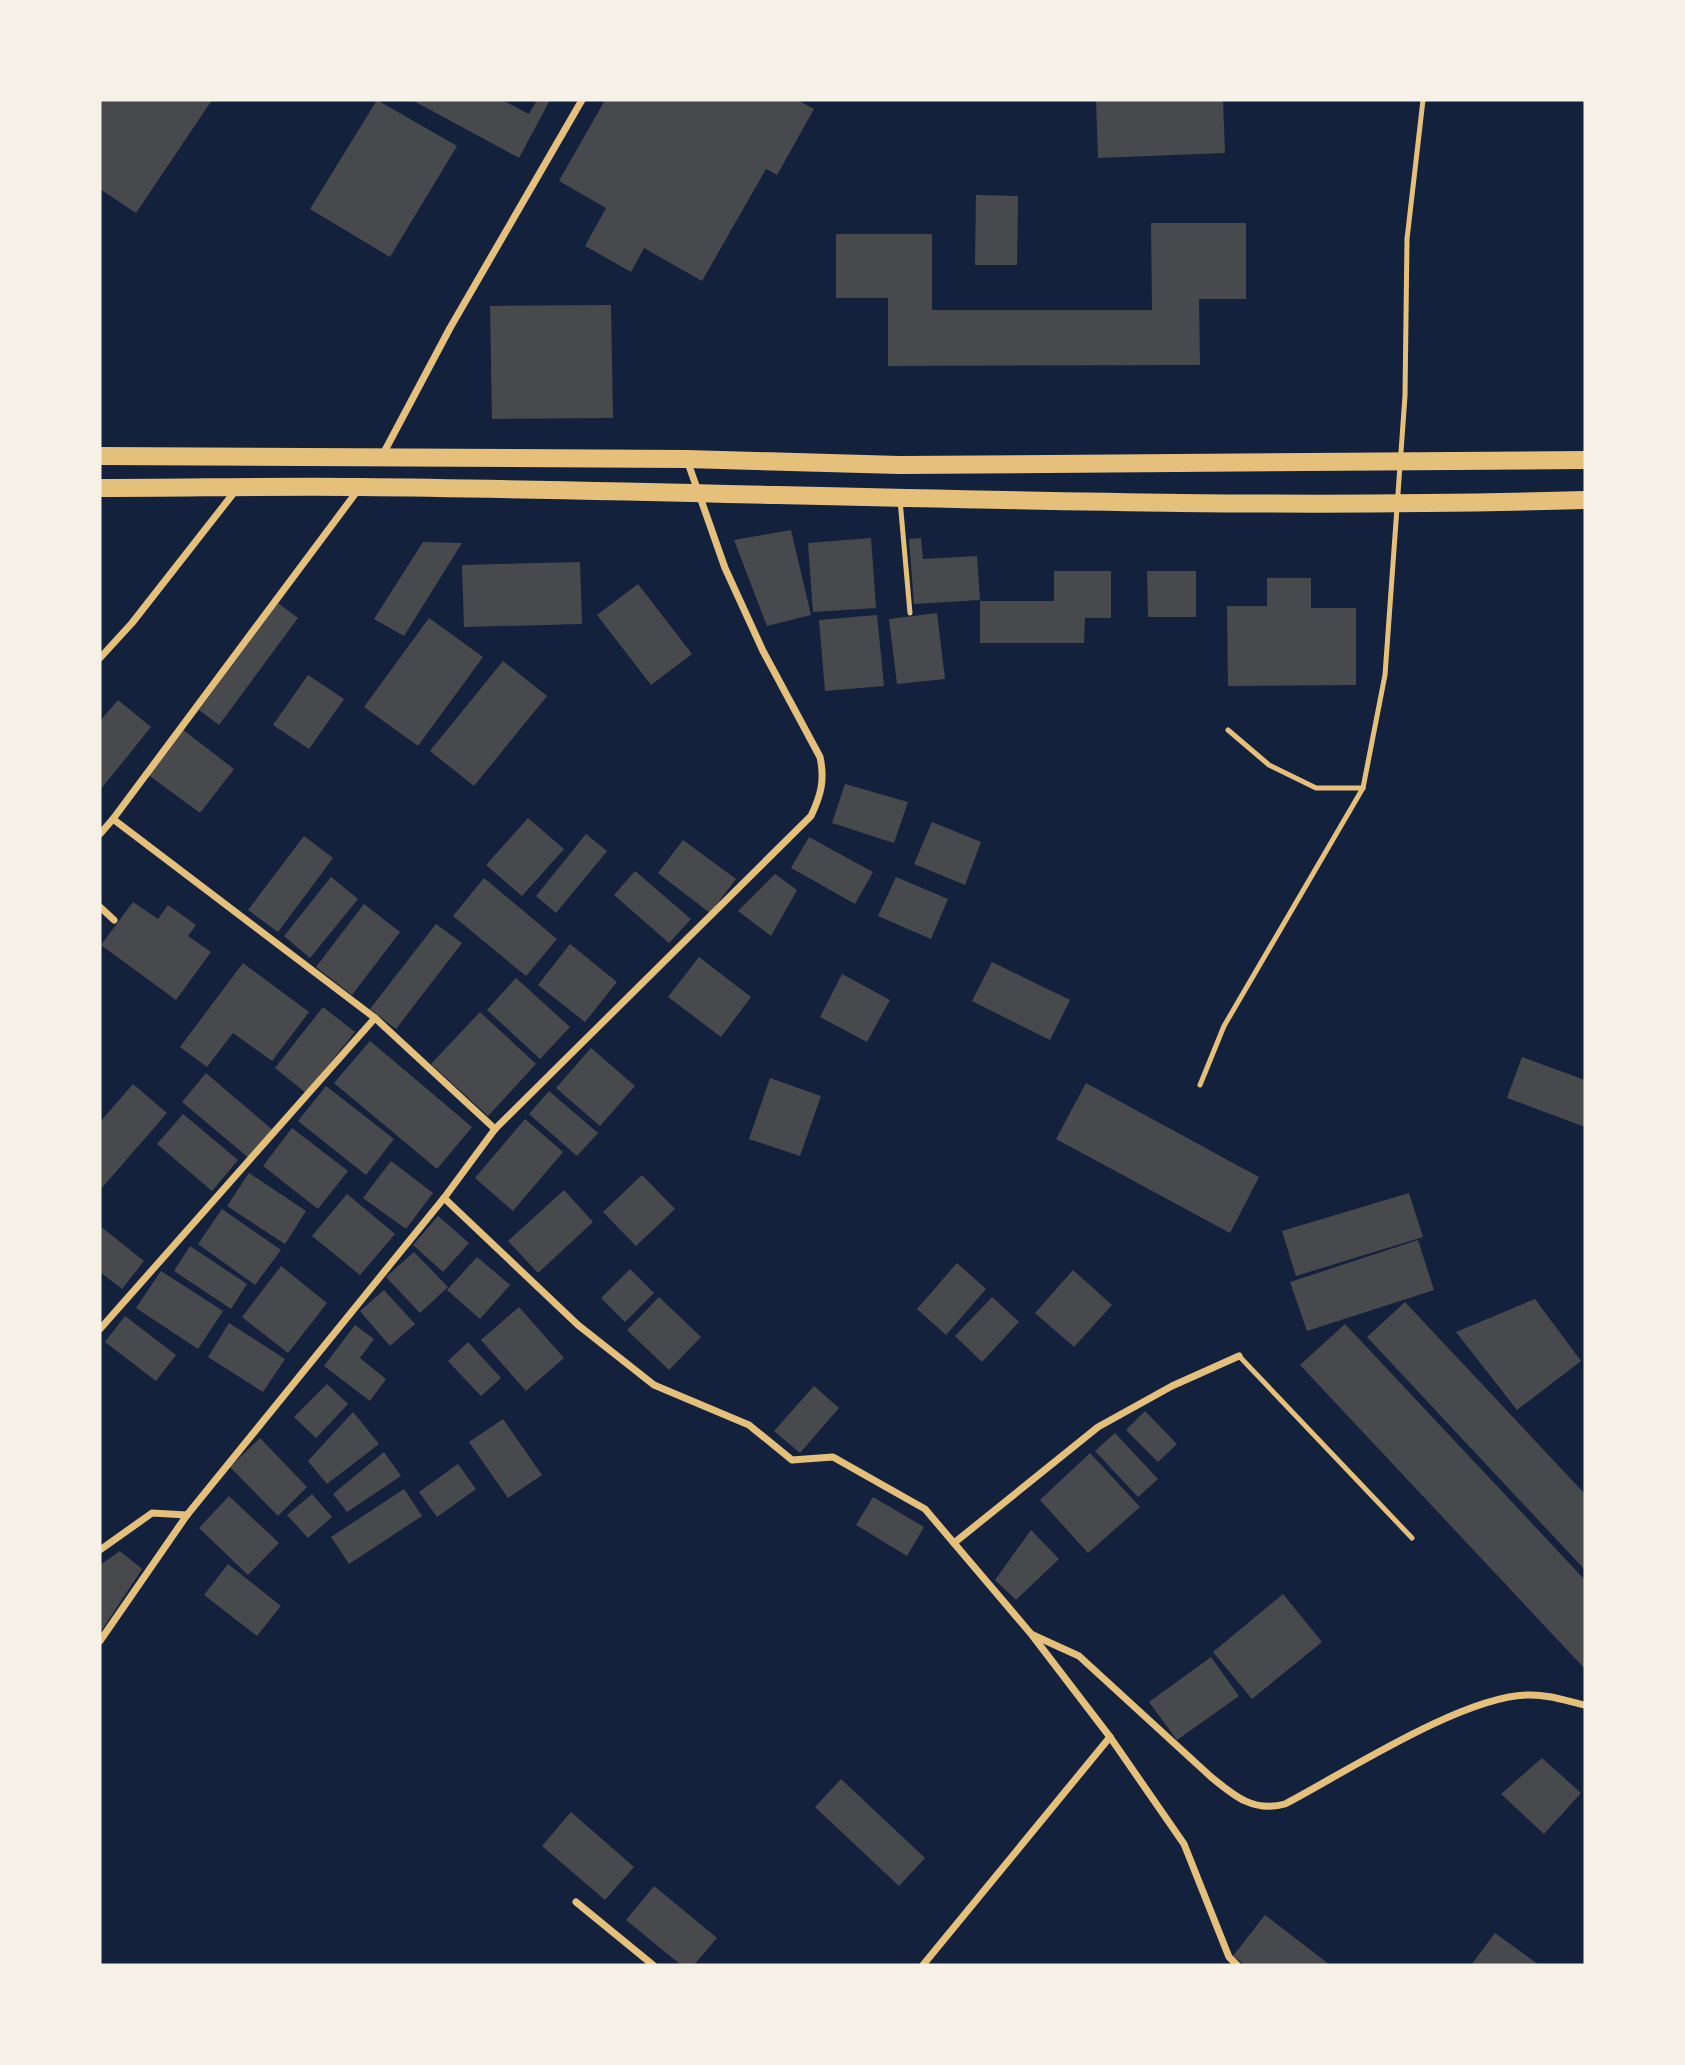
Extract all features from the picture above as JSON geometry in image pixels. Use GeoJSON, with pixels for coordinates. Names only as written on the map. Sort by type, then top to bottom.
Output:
{"type":"FeatureCollection","features":[{"type":"Feature","properties":{"kind":"main road"},"geometry":{"type":"LineString","coordinates":[[100,456],[381,460],[687,459],[900,465],[1585,460]]}},
{"type":"Feature","properties":{"kind":"main road"},"geometry":{"type":"LineString","coordinates":[[100,488],[360,487],[900,500],[1394,506],[1585,500]]}},
{"type":"Feature","properties":{"kind":"street"},"geometry":{"type":"LineString","coordinates":[[381,460],[450,328],[582,100]]}},
{"type":"Feature","properties":{"kind":"street"},"geometry":{"type":"LineString","coordinates":[[100,1641],[187,1515],[444,1198],[495,1129],[811,816],[821,794],[824,776],[820,757],[763,651],[725,568],[687,459]]}},
{"type":"Feature","properties":{"kind":"street"},"geometry":{"type":"LineString","coordinates":[[100,834],[360,487]]}},
{"type":"Feature","properties":{"kind":"street"},"geometry":{"type":"LineString","coordinates":[[100,658],[132,623],[237,488]]}},
{"type":"Feature","properties":{"kind":"street"},"geometry":{"type":"LineString","coordinates":[[113,819],[375,1018],[495,1129]]}},
{"type":"Feature","properties":{"kind":"street"},"geometry":{"type":"LineString","coordinates":[[100,907],[114,920]]}},
{"type":"Feature","properties":{"kind":"street"},"geometry":{"type":"LineString","coordinates":[[100,1329],[375,1018]]}},
{"type":"Feature","properties":{"kind":"street"},"geometry":{"type":"LineString","coordinates":[[444,1198],[578,1325],[654,1385],[749,1425],[792,1460],[833,1457],[925,1509],[1032,1635],[1110,1737],[1184,1844],[1230,1957],[1237,1965]]}},
{"type":"Feature","properties":{"kind":"street"},"geometry":{"type":"LineString","coordinates":[[954,1544],[1098,1427],[1172,1385],[1239,1356]]}},
{"type":"Feature","properties":{"kind":"street"},"geometry":{"type":"LineString","coordinates":[[100,1550],[152,1513],[187,1515]]}},
{"type":"Feature","properties":{"kind":"street"},"geometry":{"type":"LineString","coordinates":[[1032,1635],[1079,1656],[1209,1776],[1232,1795],[1255,1807],[1272,1808],[1285,1804],[1435,1724],[1489,1702],[1539,1695],[1585,1705]]}},
{"type":"Feature","properties":{"kind":"street"},"geometry":{"type":"LineString","coordinates":[[923,1965],[1110,1737]]}},
{"type":"Feature","properties":{"kind":"street"},"geometry":{"type":"LineString","coordinates":[[576,1902],[653,1965]]}},
{"type":"Feature","properties":{"kind":"lane"},"geometry":{"type":"LineString","coordinates":[[1200,1085],[1224,1026],[1363,788],[1385,675],[1394,562],[1394,506],[1401,460],[1407,239],[1423,100]]}},
{"type":"Feature","properties":{"kind":"lane"},"geometry":{"type":"LineString","coordinates":[[900,500],[910,613]]}},
{"type":"Feature","properties":{"kind":"lane"},"geometry":{"type":"LineString","coordinates":[[1227,730],[1269,765],[1316,788],[1363,788]]}},
{"type":"Feature","properties":{"kind":"lane"},"geometry":{"type":"LineString","coordinates":[[1239,1356],[1412,1538]]}},
{"type":"Feature","properties":{"kind":"building"},"geometry":{"type":"Polygon","coordinates":[[[100,100],[212,100],[136,213],[100,189],[100,100]]]}},
{"type":"Feature","properties":{"kind":"building"},"geometry":{"type":"Polygon","coordinates":[[[377,100],[457,146],[390,257],[310,209],[377,100]]]}},
{"type":"Feature","properties":{"kind":"building"},"geometry":{"type":"Polygon","coordinates":[[[412,100],[502,100],[529,114],[537,100],[550,100],[519,158],[412,100]]]}},
{"type":"Feature","properties":{"kind":"building"},"geometry":{"type":"Polygon","coordinates":[[[605,100],[797,100],[814,109],[777,175],[766,169],[702,281],[644,248],[631,272],[585,246],[606,208],[559,181],[605,100]]]}},
{"type":"Feature","properties":{"kind":"building"},"geometry":{"type":"Polygon","coordinates":[[[1096,100],[1223,100],[1225,153],[1098,158],[1096,100]]]}},
{"type":"Feature","properties":{"kind":"building"},"geometry":{"type":"Polygon","coordinates":[[[976,195],[1018,196],[1017,265],[975,265],[976,195]]]}},
{"type":"Feature","properties":{"kind":"building"},"geometry":{"type":"Polygon","coordinates":[[[1151,223],[1246,223],[1246,299],[1199,299],[1200,365],[888,366],[888,298],[836,298],[836,234],[932,234],[932,310],[1152,310],[1151,223]]]}},
{"type":"Feature","properties":{"kind":"building"},"geometry":{"type":"Polygon","coordinates":[[[611,305],[613,418],[492,419],[490,306],[611,305]]]}},
{"type":"Feature","properties":{"kind":"building"},"geometry":{"type":"Polygon","coordinates":[[[791,530],[811,615],[767,626],[734,540],[791,530]]]}},
{"type":"Feature","properties":{"kind":"building"},"geometry":{"type":"Polygon","coordinates":[[[871,538],[876,608],[813,612],[808,543],[871,538]]]}},
{"type":"Feature","properties":{"kind":"building"},"geometry":{"type":"Polygon","coordinates":[[[921,538],[923,559],[977,556],[980,600],[914,604],[909,539],[921,538]]]}},
{"type":"Feature","properties":{"kind":"building"},"geometry":{"type":"Polygon","coordinates":[[[423,542],[462,543],[404,636],[374,619],[423,542]]]}},
{"type":"Feature","properties":{"kind":"building"},"geometry":{"type":"Polygon","coordinates":[[[580,562],[582,624],[464,627],[462,565],[580,562]]]}},
{"type":"Feature","properties":{"kind":"building"},"geometry":{"type":"Polygon","coordinates":[[[1054,571],[1111,571],[1111,618],[1085,618],[1084,643],[980,643],[980,601],[1054,601],[1054,571]]]}},
{"type":"Feature","properties":{"kind":"building"},"geometry":{"type":"Polygon","coordinates":[[[1147,571],[1196,571],[1196,617],[1148,617],[1147,571]]]}},
{"type":"Feature","properties":{"kind":"building"},"geometry":{"type":"Polygon","coordinates":[[[1267,578],[1311,578],[1311,608],[1356,608],[1356,685],[1228,686],[1227,606],[1267,606],[1267,578]]]}},
{"type":"Feature","properties":{"kind":"building"},"geometry":{"type":"Polygon","coordinates":[[[638,584],[692,654],[651,685],[597,615],[638,584]]]}},
{"type":"Feature","properties":{"kind":"building"},"geometry":{"type":"Polygon","coordinates":[[[278,603],[298,618],[219,725],[199,710],[278,603]]]}},
{"type":"Feature","properties":{"kind":"building"},"geometry":{"type":"Polygon","coordinates":[[[937,613],[945,679],[897,684],[889,619],[937,613]]]}},
{"type":"Feature","properties":{"kind":"building"},"geometry":{"type":"Polygon","coordinates":[[[877,615],[884,686],[825,691],[819,620],[877,615]]]}},
{"type":"Feature","properties":{"kind":"building"},"geometry":{"type":"Polygon","coordinates":[[[429,618],[483,657],[418,746],[364,707],[429,618]]]}},
{"type":"Feature","properties":{"kind":"building"},"geometry":{"type":"Polygon","coordinates":[[[503,661],[547,696],[474,786],[430,751],[503,661]]]}},
{"type":"Feature","properties":{"kind":"building"},"geometry":{"type":"Polygon","coordinates":[[[308,675],[344,699],[309,749],[273,725],[308,675]]]}},
{"type":"Feature","properties":{"kind":"building"},"geometry":{"type":"Polygon","coordinates":[[[118,700],[151,727],[100,790],[100,721],[118,700]]]}},
{"type":"Feature","properties":{"kind":"building"},"geometry":{"type":"Polygon","coordinates":[[[182,729],[234,769],[200,813],[147,774],[182,729]]]}},
{"type":"Feature","properties":{"kind":"building"},"geometry":{"type":"Polygon","coordinates":[[[845,784],[908,802],[894,843],[832,823],[845,784]]]}},
{"type":"Feature","properties":{"kind":"building"},"geometry":{"type":"Polygon","coordinates":[[[528,818],[564,849],[522,896],[486,865],[528,818]]]}},
{"type":"Feature","properties":{"kind":"building"},"geometry":{"type":"Polygon","coordinates":[[[932,822],[981,842],[965,885],[914,864],[932,822]]]}},
{"type":"Feature","properties":{"kind":"building"},"geometry":{"type":"Polygon","coordinates":[[[586,834],[607,851],[556,913],[536,896],[586,834]]]}},
{"type":"Feature","properties":{"kind":"building"},"geometry":{"type":"Polygon","coordinates":[[[304,836],[333,858],[278,932],[248,910],[304,836]]]}},
{"type":"Feature","properties":{"kind":"building"},"geometry":{"type":"Polygon","coordinates":[[[809,837],[873,872],[855,904],[791,868],[809,837]]]}},
{"type":"Feature","properties":{"kind":"building"},"geometry":{"type":"Polygon","coordinates":[[[683,840],[736,879],[710,913],[658,873],[683,840]]]}},
{"type":"Feature","properties":{"kind":"building"},"geometry":{"type":"Polygon","coordinates":[[[635,871],[691,919],[669,943],[614,895],[635,871]]]}},
{"type":"Feature","properties":{"kind":"building"},"geometry":{"type":"Polygon","coordinates":[[[775,874],[797,890],[771,936],[738,911],[775,874]]]}},
{"type":"Feature","properties":{"kind":"building"},"geometry":{"type":"Polygon","coordinates":[[[331,877],[358,899],[310,958],[284,936],[331,877]]]}},
{"type":"Feature","properties":{"kind":"building"},"geometry":{"type":"Polygon","coordinates":[[[896,877],[948,899],[931,939],[878,916],[896,877]]]}},
{"type":"Feature","properties":{"kind":"building"},"geometry":{"type":"Polygon","coordinates":[[[484,878],[557,939],[526,976],[453,916],[484,878]]]}},
{"type":"Feature","properties":{"kind":"building"},"geometry":{"type":"Polygon","coordinates":[[[133,902],[158,919],[168,905],[196,925],[188,936],[211,952],[176,1000],[101,945],[133,902]]]}},
{"type":"Feature","properties":{"kind":"building"},"geometry":{"type":"Polygon","coordinates":[[[364,904],[400,932],[352,995],[316,967],[364,904]]]}},
{"type":"Feature","properties":{"kind":"building"},"geometry":{"type":"Polygon","coordinates":[[[436,924],[462,943],[396,1029],[370,1009],[436,924]]]}},
{"type":"Feature","properties":{"kind":"building"},"geometry":{"type":"Polygon","coordinates":[[[570,944],[617,982],[585,1022],[538,985],[570,944]]]}},
{"type":"Feature","properties":{"kind":"building"},"geometry":{"type":"Polygon","coordinates":[[[699,957],[751,997],[721,1037],[668,997],[699,957]]]}},
{"type":"Feature","properties":{"kind":"building"},"geometry":{"type":"Polygon","coordinates":[[[992,962],[1070,1000],[1050,1040],[972,1001],[992,962]]]}},
{"type":"Feature","properties":{"kind":"building"},"geometry":{"type":"Polygon","coordinates":[[[243,963],[309,1012],[272,1061],[233,1033],[207,1067],[180,1047],[243,963]]]}},
{"type":"Feature","properties":{"kind":"building"},"geometry":{"type":"Polygon","coordinates":[[[842,974],[890,1000],[867,1042],[820,1017],[842,974]]]}},
{"type":"Feature","properties":{"kind":"building"},"geometry":{"type":"Polygon","coordinates":[[[516,978],[570,1027],[540,1059],[487,1010],[516,978]]]}},
{"type":"Feature","properties":{"kind":"building"},"geometry":{"type":"Polygon","coordinates":[[[323,1007],[355,1032],[306,1093],[275,1068],[323,1007]]]}},
{"type":"Feature","properties":{"kind":"building"},"geometry":{"type":"Polygon","coordinates":[[[480,1012],[536,1064],[488,1116],[431,1064],[480,1012]]]}},
{"type":"Feature","properties":{"kind":"building"},"geometry":{"type":"Polygon","coordinates":[[[370,1041],[472,1127],[437,1169],[334,1083],[370,1041]]]}},
{"type":"Feature","properties":{"kind":"building"},"geometry":{"type":"Polygon","coordinates":[[[591,1048],[635,1086],[600,1126],[556,1088],[591,1048]]]}},
{"type":"Feature","properties":{"kind":"building"},"geometry":{"type":"Polygon","coordinates":[[[1522,1057],[1585,1080],[1585,1127],[1507,1098],[1522,1057]]]}},
{"type":"Feature","properties":{"kind":"building"},"geometry":{"type":"Polygon","coordinates":[[[206,1073],[274,1131],[250,1159],[182,1102],[206,1073]]]}},
{"type":"Feature","properties":{"kind":"building"},"geometry":{"type":"Polygon","coordinates":[[[770,1078],[821,1096],[800,1156],[749,1139],[770,1078]]]}},
{"type":"Feature","properties":{"kind":"building"},"geometry":{"type":"Polygon","coordinates":[[[1086,1083],[1259,1177],[1230,1233],[1056,1139],[1086,1083]]]}},
{"type":"Feature","properties":{"kind":"building"},"geometry":{"type":"Polygon","coordinates":[[[133,1084],[167,1113],[100,1190],[100,1122],[133,1084]]]}},
{"type":"Feature","properties":{"kind":"building"},"geometry":{"type":"Polygon","coordinates":[[[326,1086],[394,1139],[366,1175],[298,1121],[326,1086]]]}},
{"type":"Feature","properties":{"kind":"building"},"geometry":{"type":"Polygon","coordinates":[[[549,1091],[598,1133],[577,1156],[529,1114],[549,1091]]]}},
{"type":"Feature","properties":{"kind":"building"},"geometry":{"type":"Polygon","coordinates":[[[183,1114],[238,1160],[212,1191],[157,1144],[183,1114]]]}},
{"type":"Feature","properties":{"kind":"building"},"geometry":{"type":"Polygon","coordinates":[[[525,1119],[563,1152],[513,1211],[475,1178],[525,1119]]]}},
{"type":"Feature","properties":{"kind":"building"},"geometry":{"type":"Polygon","coordinates":[[[292,1128],[348,1171],[318,1209],[263,1166],[292,1128]]]}},
{"type":"Feature","properties":{"kind":"building"},"geometry":{"type":"Polygon","coordinates":[[[391,1161],[433,1193],[406,1229],[363,1198],[391,1161]]]}},
{"type":"Feature","properties":{"kind":"building"},"geometry":{"type":"Polygon","coordinates":[[[249,1173],[306,1211],[285,1244],[227,1206],[249,1173]]]}},
{"type":"Feature","properties":{"kind":"building"},"geometry":{"type":"Polygon","coordinates":[[[642,1175],[675,1209],[636,1246],[603,1212],[642,1175]]]}},
{"type":"Feature","properties":{"kind":"building"},"geometry":{"type":"Polygon","coordinates":[[[564,1190],[593,1222],[538,1273],[508,1241],[564,1190]]]}},
{"type":"Feature","properties":{"kind":"building"},"geometry":{"type":"Polygon","coordinates":[[[1409,1193],[1423,1237],[1296,1276],[1282,1231],[1409,1193]]]}},
{"type":"Feature","properties":{"kind":"building"},"geometry":{"type":"Polygon","coordinates":[[[347,1194],[395,1234],[360,1275],[312,1236],[347,1194]]]}},
{"type":"Feature","properties":{"kind":"building"},"geometry":{"type":"Polygon","coordinates":[[[222,1209],[281,1250],[255,1285],[198,1244],[222,1209]]]}},
{"type":"Feature","properties":{"kind":"building"},"geometry":{"type":"Polygon","coordinates":[[[438,1216],[469,1243],[443,1272],[413,1245],[438,1216]]]}},
{"type":"Feature","properties":{"kind":"building"},"geometry":{"type":"Polygon","coordinates":[[[100,1226],[144,1261],[122,1289],[100,1272],[100,1226]]]}},
{"type":"Feature","properties":{"kind":"building"},"geometry":{"type":"Polygon","coordinates":[[[1418,1240],[1434,1290],[1307,1331],[1290,1282],[1418,1240]]]}},
{"type":"Feature","properties":{"kind":"building"},"geometry":{"type":"Polygon","coordinates":[[[190,1246],[247,1284],[231,1309],[174,1271],[190,1246]]]}},
{"type":"Feature","properties":{"kind":"building"},"geometry":{"type":"Polygon","coordinates":[[[414,1252],[448,1287],[420,1313],[386,1277],[414,1252]]]}},
{"type":"Feature","properties":{"kind":"building"},"geometry":{"type":"Polygon","coordinates":[[[477,1257],[510,1285],[480,1319],[447,1290],[477,1257]]]}},
{"type":"Feature","properties":{"kind":"building"},"geometry":{"type":"Polygon","coordinates":[[[957,1263],[986,1289],[946,1335],[917,1309],[957,1263]]]}},
{"type":"Feature","properties":{"kind":"building"},"geometry":{"type":"Polygon","coordinates":[[[281,1266],[327,1303],[288,1353],[242,1317],[281,1266]]]}},
{"type":"Feature","properties":{"kind":"building"},"geometry":{"type":"Polygon","coordinates":[[[630,1269],[654,1293],[625,1322],[601,1298],[630,1269]]]}},
{"type":"Feature","properties":{"kind":"building"},"geometry":{"type":"Polygon","coordinates":[[[1073,1270],[1112,1305],[1074,1347],[1035,1313],[1073,1270]]]}},
{"type":"Feature","properties":{"kind":"building"},"geometry":{"type":"Polygon","coordinates":[[[161,1271],[223,1311],[198,1349],[136,1308],[161,1271]]]}},
{"type":"Feature","properties":{"kind":"building"},"geometry":{"type":"Polygon","coordinates":[[[384,1290],[415,1324],[390,1346],[360,1311],[384,1290]]]}},
{"type":"Feature","properties":{"kind":"building"},"geometry":{"type":"Polygon","coordinates":[[[659,1297],[701,1337],[669,1370],[627,1330],[659,1297]]]}},
{"type":"Feature","properties":{"kind":"building"},"geometry":{"type":"Polygon","coordinates":[[[992,1297],[1019,1322],[982,1362],[955,1336],[992,1297]]]}},
{"type":"Feature","properties":{"kind":"building"},"geometry":{"type":"Polygon","coordinates":[[[1535,1299],[1581,1361],[1517,1410],[1456,1332],[1535,1299]]]}},
{"type":"Feature","properties":{"kind":"building"},"geometry":{"type":"Polygon","coordinates":[[[1405,1302],[1585,1494],[1585,1570],[1367,1337],[1405,1302]]]}},
{"type":"Feature","properties":{"kind":"building"},"geometry":{"type":"Polygon","coordinates":[[[519,1307],[564,1358],[526,1391],[481,1340],[519,1307]]]}},
{"type":"Feature","properties":{"kind":"building"},"geometry":{"type":"Polygon","coordinates":[[[125,1316],[176,1355],[156,1381],[105,1342],[125,1316]]]}},
{"type":"Feature","properties":{"kind":"building"},"geometry":{"type":"Polygon","coordinates":[[[229,1323],[285,1359],[263,1392],[208,1357],[229,1323]]]}},
{"type":"Feature","properties":{"kind":"building"},"geometry":{"type":"Polygon","coordinates":[[[1345,1324],[1585,1580],[1585,1669],[1300,1365],[1345,1324]]]}},
{"type":"Feature","properties":{"kind":"building"},"geometry":{"type":"Polygon","coordinates":[[[355,1325],[374,1339],[360,1358],[386,1379],[370,1401],[324,1366],[355,1325]]]}},
{"type":"Feature","properties":{"kind":"building"},"geometry":{"type":"Polygon","coordinates":[[[468,1342],[501,1378],[481,1396],[448,1361],[468,1342]]]}},
{"type":"Feature","properties":{"kind":"building"},"geometry":{"type":"Polygon","coordinates":[[[327,1384],[348,1404],[316,1438],[294,1417],[327,1384]]]}},
{"type":"Feature","properties":{"kind":"building"},"geometry":{"type":"Polygon","coordinates":[[[814,1386],[839,1408],[800,1453],[774,1431],[814,1386]]]}},
{"type":"Feature","properties":{"kind":"building"},"geometry":{"type":"Polygon","coordinates":[[[1145,1411],[1177,1444],[1158,1462],[1126,1430],[1145,1411]]]}},
{"type":"Feature","properties":{"kind":"building"},"geometry":{"type":"Polygon","coordinates":[[[353,1412],[379,1444],[327,1484],[308,1461],[353,1412]]]}},
{"type":"Feature","properties":{"kind":"building"},"geometry":{"type":"Polygon","coordinates":[[[503,1419],[542,1475],[508,1498],[469,1442],[503,1419]]]}},
{"type":"Feature","properties":{"kind":"building"},"geometry":{"type":"Polygon","coordinates":[[[1115,1433],[1158,1479],[1138,1497],[1095,1451],[1115,1433]]]}},
{"type":"Feature","properties":{"kind":"building"},"geometry":{"type":"Polygon","coordinates":[[[260,1438],[307,1487],[278,1516],[230,1467],[260,1438]]]}},
{"type":"Feature","properties":{"kind":"building"},"geometry":{"type":"Polygon","coordinates":[[[384,1452],[401,1476],[347,1512],[333,1494],[384,1452]]]}},
{"type":"Feature","properties":{"kind":"building"},"geometry":{"type":"Polygon","coordinates":[[[1090,1453],[1140,1507],[1088,1553],[1040,1500],[1090,1453]]]}},
{"type":"Feature","properties":{"kind":"building"},"geometry":{"type":"Polygon","coordinates":[[[458,1464],[476,1489],[437,1517],[419,1492],[458,1464]]]}},
{"type":"Feature","properties":{"kind":"building"},"geometry":{"type":"Polygon","coordinates":[[[404,1489],[422,1516],[349,1564],[331,1537],[404,1489]]]}},
{"type":"Feature","properties":{"kind":"building"},"geometry":{"type":"Polygon","coordinates":[[[312,1494],[332,1517],[308,1538],[287,1515],[312,1494]]]}},
{"type":"Feature","properties":{"kind":"building"},"geometry":{"type":"Polygon","coordinates":[[[229,1496],[279,1543],[248,1575],[199,1528],[229,1496]]]}},
{"type":"Feature","properties":{"kind":"building"},"geometry":{"type":"Polygon","coordinates":[[[873,1497],[924,1527],[907,1556],[856,1525],[873,1497]]]}},
{"type":"Feature","properties":{"kind":"building"},"geometry":{"type":"Polygon","coordinates":[[[1031,1530],[1059,1559],[1016,1600],[995,1580],[1031,1530]]]}},
{"type":"Feature","properties":{"kind":"building"},"geometry":{"type":"Polygon","coordinates":[[[120,1551],[142,1569],[100,1633],[100,1565],[120,1551]]]}},
{"type":"Feature","properties":{"kind":"building"},"geometry":{"type":"Polygon","coordinates":[[[228,1564],[281,1606],[257,1636],[204,1595],[228,1564]]]}},
{"type":"Feature","properties":{"kind":"building"},"geometry":{"type":"Polygon","coordinates":[[[1283,1594],[1322,1642],[1252,1699],[1213,1652],[1283,1594]]]}},
{"type":"Feature","properties":{"kind":"building"},"geometry":{"type":"Polygon","coordinates":[[[1211,1657],[1239,1696],[1177,1740],[1149,1702],[1211,1657]]]}},
{"type":"Feature","properties":{"kind":"building"},"geometry":{"type":"Polygon","coordinates":[[[1542,1758],[1581,1793],[1544,1834],[1501,1794],[1542,1758]]]}},
{"type":"Feature","properties":{"kind":"building"},"geometry":{"type":"Polygon","coordinates":[[[841,1779],[925,1858],[899,1886],[815,1807],[841,1779]]]}},
{"type":"Feature","properties":{"kind":"building"},"geometry":{"type":"Polygon","coordinates":[[[571,1812],[634,1867],[605,1900],[542,1846],[571,1812]]]}},
{"type":"Feature","properties":{"kind":"building"},"geometry":{"type":"Polygon","coordinates":[[[654,1886],[717,1938],[694,1965],[681,1965],[626,1920],[654,1886]]]}},
{"type":"Feature","properties":{"kind":"building"},"geometry":{"type":"Polygon","coordinates":[[[1265,1915],[1330,1965],[1245,1965],[1233,1956],[1265,1915]]]}},
{"type":"Feature","properties":{"kind":"building"},"geometry":{"type":"Polygon","coordinates":[[[1495,1933],[1539,1965],[1471,1965],[1495,1933]]]}}]}
